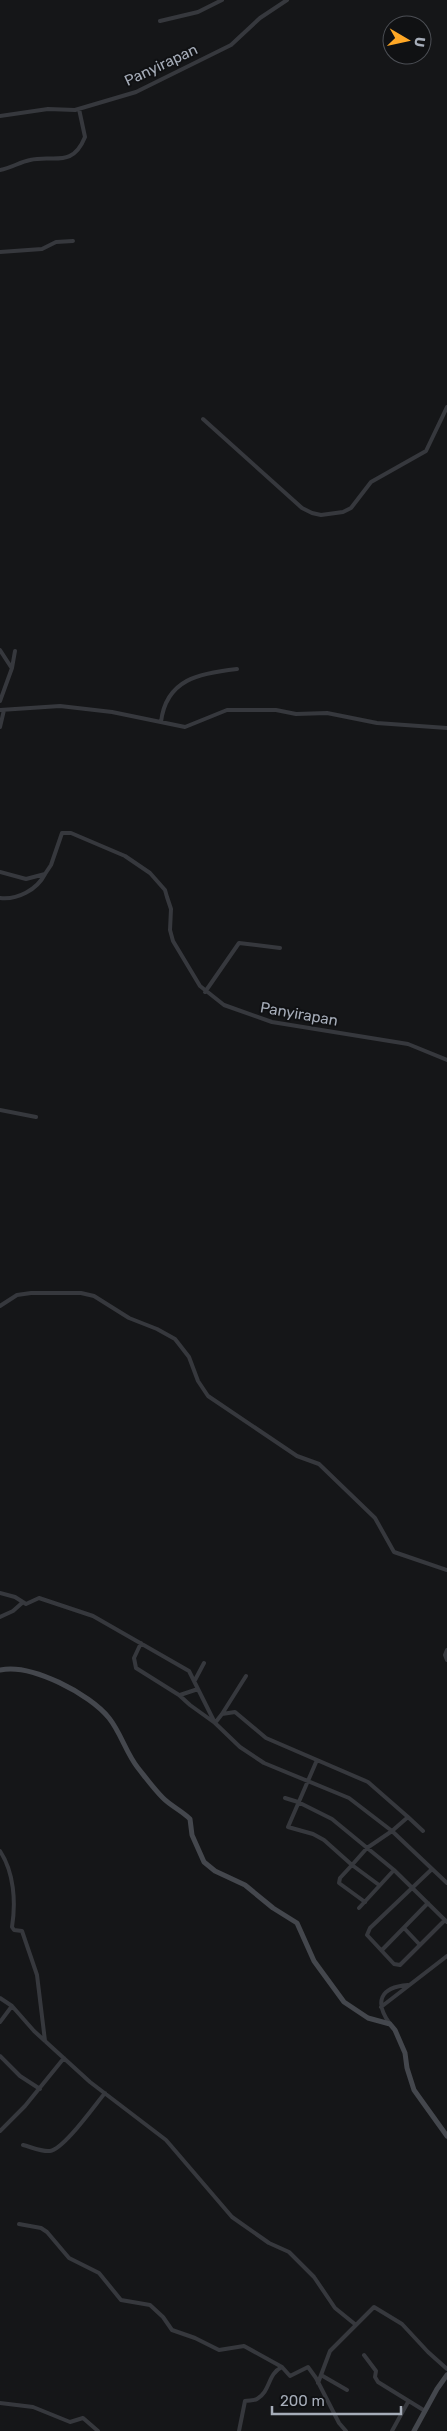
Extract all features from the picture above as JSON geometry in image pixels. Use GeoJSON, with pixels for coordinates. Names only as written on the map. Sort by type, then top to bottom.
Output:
{"type":"FeatureCollection","features":[{"type":"Feature","properties":{"kind":"street"},"geometry":{"type":"LineString","coordinates":[[160,21],[198,12],[222,0]]}},
{"type":"Feature","properties":{"kind":"street","name":"Panyirapan"},"geometry":{"type":"LineString","coordinates":[[0,116],[48,109],[79,109],[136,92],[231,45],[260,18],[287,0]]}},
{"type":"Feature","properties":{"kind":"street"},"geometry":{"type":"LineString","coordinates":[[0,170],[30,160],[58,160],[71,155],[82,144],[84,137],[79,109]]}},
{"type":"Feature","properties":{"kind":"street"},"geometry":{"type":"LineString","coordinates":[[0,252],[42,249],[56,242],[73,241]]}},
{"type":"Feature","properties":{"kind":"street"},"geometry":{"type":"LineString","coordinates":[[203,419],[293,500],[312,513],[321,515],[343,512],[352,508],[371,482],[426,451],[447,407]]}},
{"type":"Feature","properties":{"kind":"street"},"geometry":{"type":"LineString","coordinates":[[0,650],[12,668]]}},
{"type":"Feature","properties":{"kind":"street"},"geometry":{"type":"LineString","coordinates":[[0,701],[12,668],[15,651]]}},
{"type":"Feature","properties":{"kind":"street"},"geometry":{"type":"LineString","coordinates":[[160,722],[170,696],[182,682],[209,674],[237,669]]}},
{"type":"Feature","properties":{"kind":"street"},"geometry":{"type":"LineString","coordinates":[[0,727],[2,710],[60,706],[112,712],[185,727],[227,710],[265,710],[303,714],[320,712],[377,723],[447,728]]}},
{"type":"Feature","properties":{"kind":"street","name":"Panyirapan"},"geometry":{"type":"LineString","coordinates":[[45,874],[51,865],[60,835],[64,833],[100,845],[138,863],[165,890],[171,909],[170,930],[173,941],[205,992],[224,1005],[266,1021],[397,1042],[447,1060]]}},
{"type":"Feature","properties":{"kind":"street"},"geometry":{"type":"LineString","coordinates":[[0,872],[26,879],[45,874]]}},
{"type":"Feature","properties":{"kind":"street"},"geometry":{"type":"LineString","coordinates":[[0,898],[14,898],[29,891],[38,885],[45,874]]}},
{"type":"Feature","properties":{"kind":"street"},"geometry":{"type":"LineString","coordinates":[[205,992],[239,942],[280,948]]}},
{"type":"Feature","properties":{"kind":"street"},"geometry":{"type":"LineString","coordinates":[[0,1110],[36,1117]]}},
{"type":"Feature","properties":{"kind":"street"},"geometry":{"type":"LineString","coordinates":[[0,1306],[18,1295],[31,1293],[87,1293],[100,1298],[129,1318],[169,1334],[189,1357],[198,1382],[208,1396],[297,1456],[319,1464],[376,1518],[394,1552],[447,1570]]}},
{"type":"Feature","properties":{"kind":"street"},"geometry":{"type":"LineString","coordinates":[[0,1593],[15,1598],[22,1603],[29,1604],[39,1598],[93,1616],[189,1671],[215,1722]]}},
{"type":"Feature","properties":{"kind":"street"},"geometry":{"type":"LineString","coordinates":[[0,1617],[13,1611],[22,1603]]}},
{"type":"Feature","properties":{"kind":"street"},"geometry":{"type":"LineString","coordinates":[[141,1643],[134,1658],[136,1668],[179,1694],[190,1705],[215,1722],[252,1756],[307,1782],[350,1798],[392,1831],[447,1883]]}},
{"type":"Feature","properties":{"kind":"street"},"geometry":{"type":"LineString","coordinates":[[447,1650],[445,1655],[447,1660]]}},
{"type":"Feature","properties":{"kind":"street"},"geometry":{"type":"LineString","coordinates":[[195,1680],[204,1663]]}},
{"type":"Feature","properties":{"kind":"street"},"geometry":{"type":"LineString","coordinates":[[0,1670],[18,1670],[44,1677],[76,1691],[100,1707],[111,1720],[136,1766],[162,1797],[190,1819],[192,1835],[204,1862],[215,1872],[245,1886],[273,1908],[297,1923],[314,1961],[344,2002],[368,2018],[390,2024]]}},
{"type":"Feature","properties":{"kind":"street"},"geometry":{"type":"LineString","coordinates":[[215,1722],[246,1676]]}},
{"type":"Feature","properties":{"kind":"street"},"geometry":{"type":"LineString","coordinates":[[179,1694],[184,1695],[198,1689]]}},
{"type":"Feature","properties":{"kind":"street"},"geometry":{"type":"LineString","coordinates":[[222,1714],[235,1712],[266,1738],[368,1782],[423,1831]]}},
{"type":"Feature","properties":{"kind":"street"},"geometry":{"type":"LineString","coordinates":[[317,1760],[288,1826],[313,1834],[324,1840],[379,1886]]}},
{"type":"Feature","properties":{"kind":"street"},"geometry":{"type":"LineString","coordinates":[[285,1798],[298,1802],[332,1819],[394,1870],[413,1887],[446,1921],[398,1965],[369,1938],[368,1932],[413,1887],[432,1869]]}},
{"type":"Feature","properties":{"kind":"street"},"geometry":{"type":"LineString","coordinates":[[365,1902],[338,1882],[367,1848],[408,1818]]}},
{"type":"Feature","properties":{"kind":"street"},"geometry":{"type":"LineString","coordinates":[[0,1851],[10,1875],[15,1909],[12,1927],[22,1931],[37,1975],[45,2041]]}},
{"type":"Feature","properties":{"kind":"street"},"geometry":{"type":"LineString","coordinates":[[359,1908],[394,1870]]}},
{"type":"Feature","properties":{"kind":"street"},"geometry":{"type":"LineString","coordinates":[[382,1950],[428,1903]]}},
{"type":"Feature","properties":{"kind":"street"},"geometry":{"type":"LineString","coordinates":[[404,1928],[420,1945]]}},
{"type":"Feature","properties":{"kind":"street"},"geometry":{"type":"LineString","coordinates":[[381,2007],[398,1996],[408,1985],[447,1956]]}},
{"type":"Feature","properties":{"kind":"street"},"geometry":{"type":"LineString","coordinates":[[408,1985],[394,1987],[381,2000],[381,2007],[401,2041],[414,2090],[447,2136]]}},
{"type":"Feature","properties":{"kind":"street"},"geometry":{"type":"LineString","coordinates":[[0,1998],[12,2006],[64,2058],[105,2093],[166,2140],[232,2217],[269,2243],[289,2252],[318,2281],[335,2308],[356,2325]]}},
{"type":"Feature","properties":{"kind":"street"},"geometry":{"type":"LineString","coordinates":[[0,2022],[12,2006]]}},
{"type":"Feature","properties":{"kind":"street"},"geometry":{"type":"LineString","coordinates":[[0,2056],[20,2076],[40,2088]]}},
{"type":"Feature","properties":{"kind":"street"},"geometry":{"type":"LineString","coordinates":[[0,2131],[40,2088],[64,2058]]}},
{"type":"Feature","properties":{"kind":"street"},"geometry":{"type":"LineString","coordinates":[[24,2145],[46,2151],[56,2149],[74,2133],[87,2113],[105,2093]]}},
{"type":"Feature","properties":{"kind":"street"},"geometry":{"type":"LineString","coordinates":[[19,2224],[41,2228],[47,2232],[69,2258],[99,2273],[109,2288],[121,2300],[150,2305],[163,2317],[172,2330],[196,2338],[220,2350],[244,2346],[282,2368],[291,2376],[308,2367],[339,2423],[346,2431]]}},
{"type":"Feature","properties":{"kind":"street"},"geometry":{"type":"LineString","coordinates":[[318,2383],[330,2351],[376,2307],[402,2324],[447,2369]]}},
{"type":"Feature","properties":{"kind":"street"},"geometry":{"type":"LineString","coordinates":[[364,2355],[376,2372],[375,2380],[425,2412]]}},
{"type":"Feature","properties":{"kind":"street"},"geometry":{"type":"LineString","coordinates":[[239,2431],[245,2401],[257,2400],[268,2389],[270,2379],[275,2372],[282,2368]]}},
{"type":"Feature","properties":{"kind":"street"},"geometry":{"type":"LineString","coordinates":[[321,2375],[347,2390]]}},
{"type":"Feature","properties":{"kind":"street"},"geometry":{"type":"LineString","coordinates":[[414,2431],[447,2375]]}},
{"type":"Feature","properties":{"kind":"street"},"geometry":{"type":"LineString","coordinates":[[392,2431],[408,2402]]}},
{"type":"Feature","properties":{"kind":"street"},"geometry":{"type":"LineString","coordinates":[[0,2403],[33,2407],[70,2422],[83,2418],[98,2431]]}}]}
